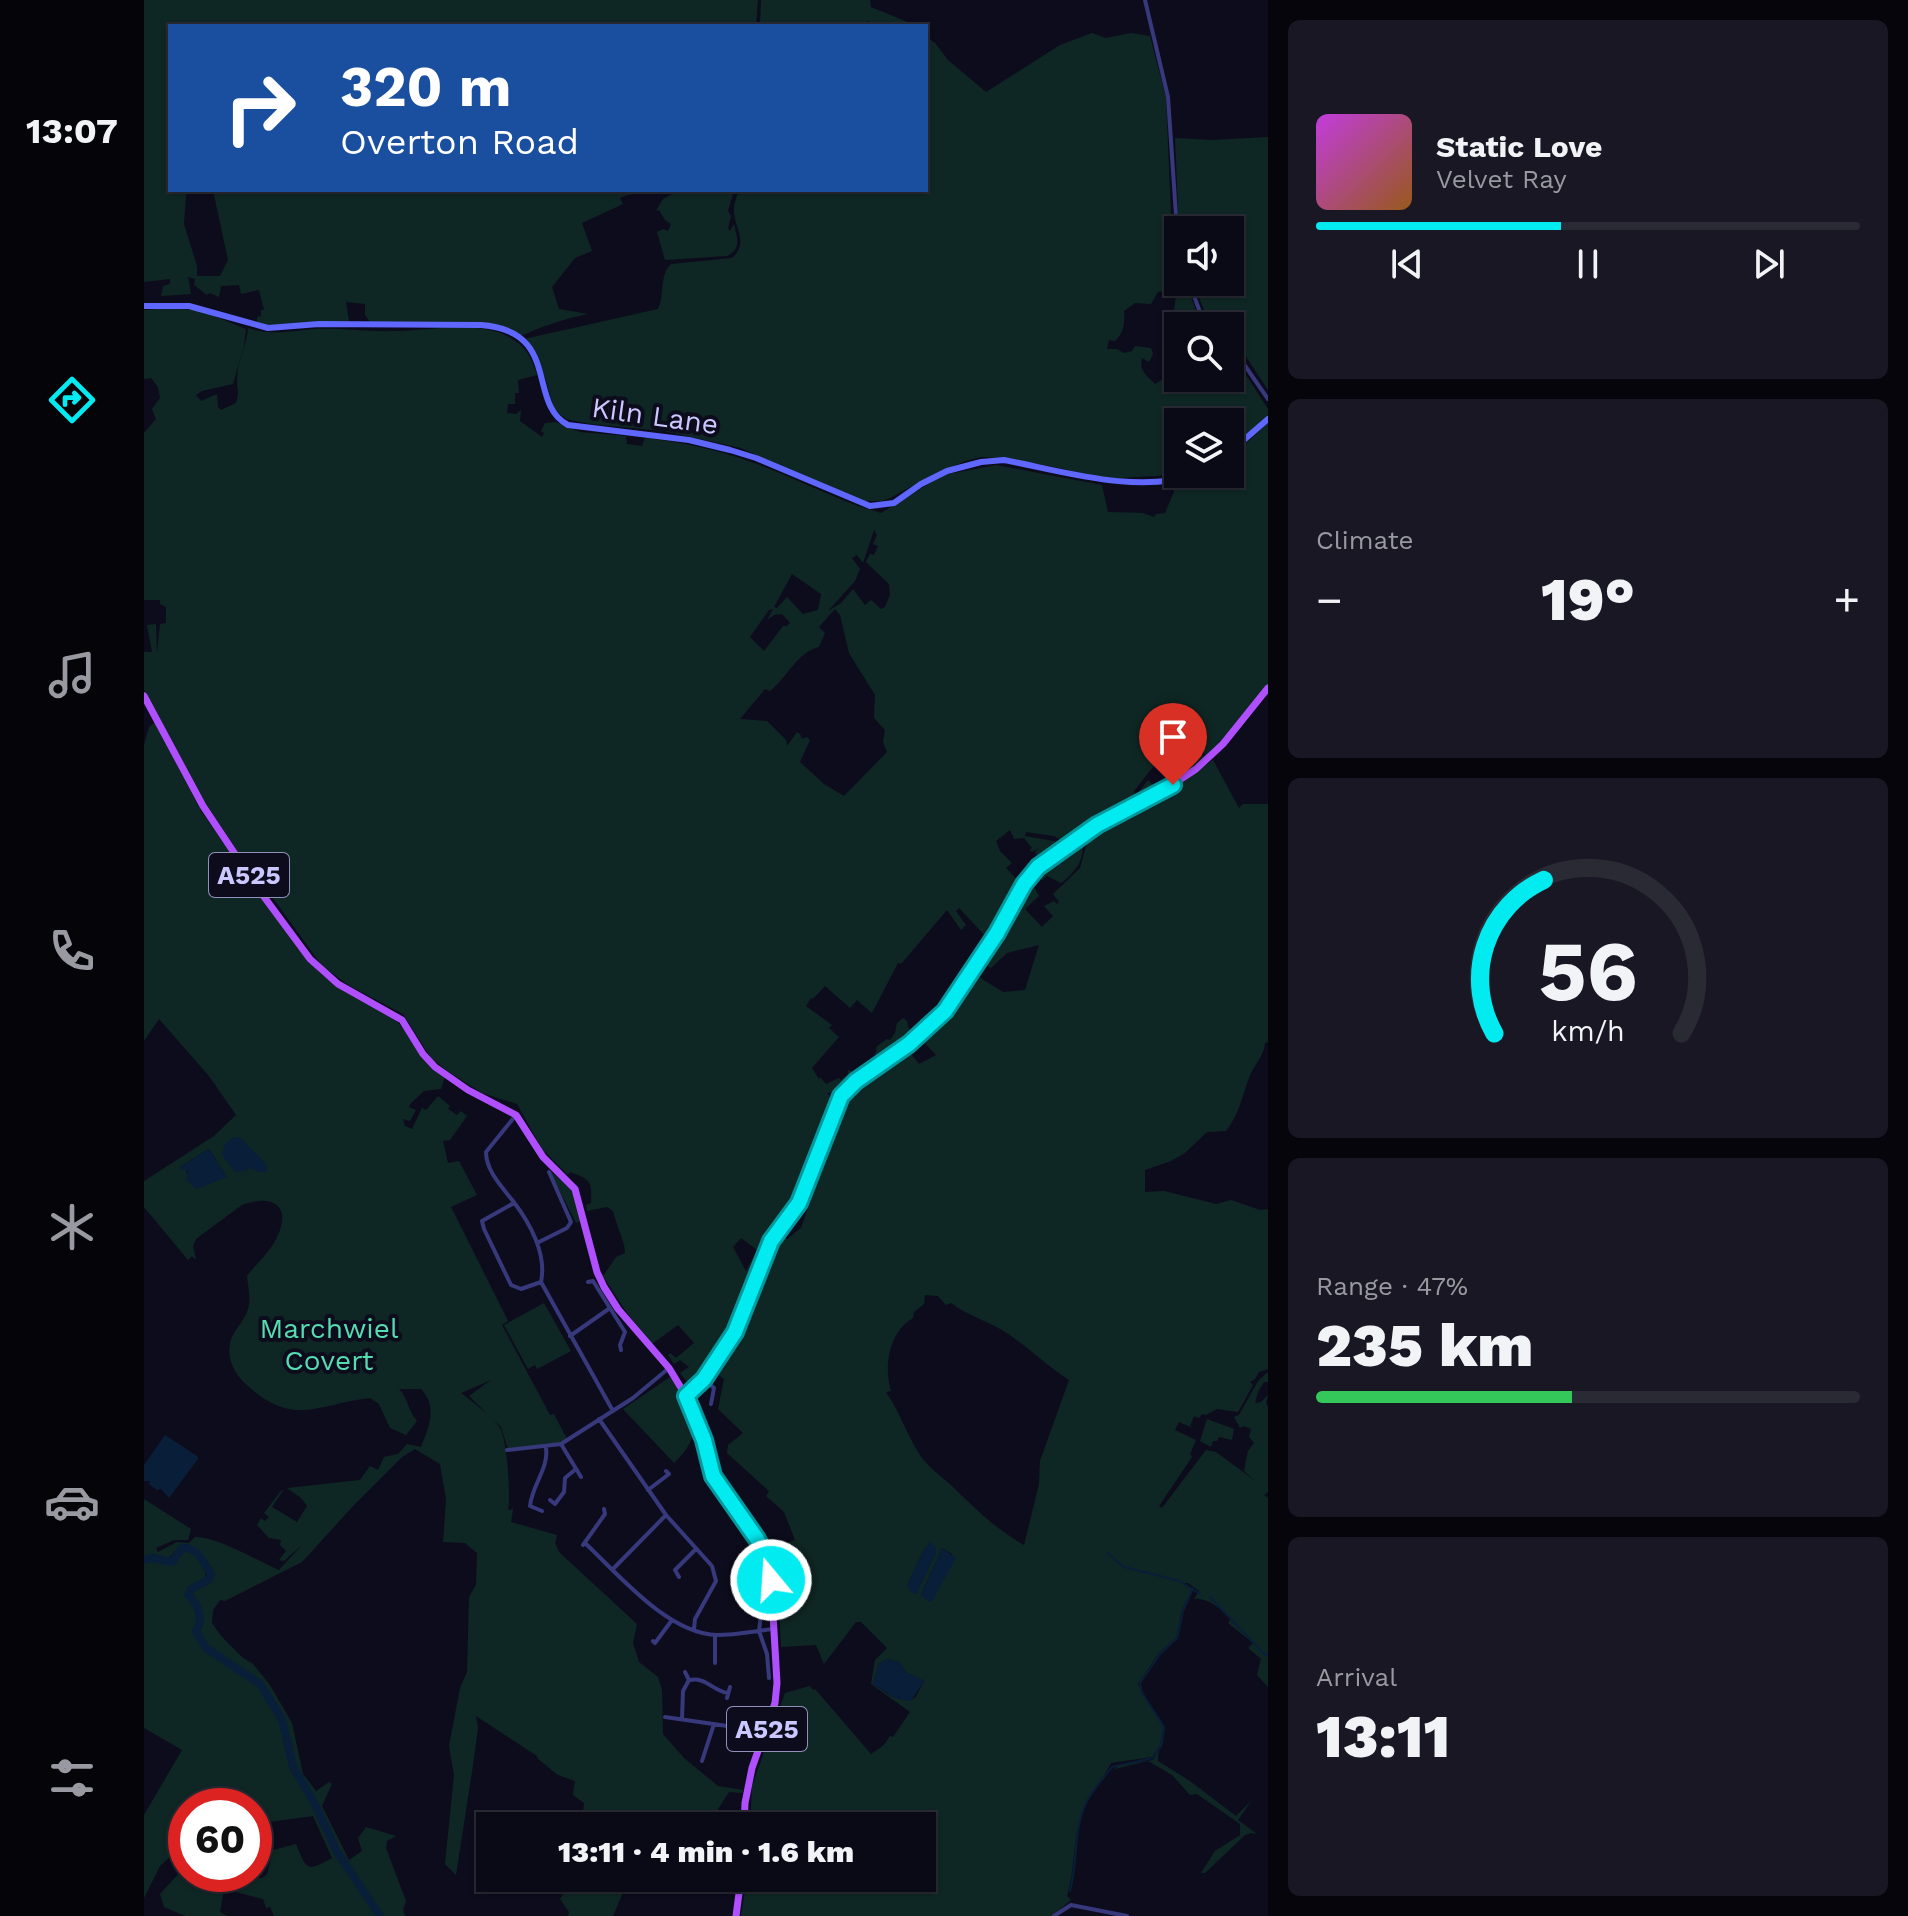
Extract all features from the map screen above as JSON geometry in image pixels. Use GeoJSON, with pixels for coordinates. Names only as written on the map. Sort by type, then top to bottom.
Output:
{"type":"FeatureCollection","features":[{"type":"Feature","properties":{"kind":"main road","name":"Kiln Lane"},"geometry":{"type":"LineString","coordinates":[[144,306],[189,306],[268,328],[319,324],[481,325],[503,328],[526,345],[543,377],[551,410],[568,425],[689,440],[730,450],[870,506],[894,503],[947,471],[992,460],[1100,480],[1164,479]]}},
{"type":"Feature","properties":{"kind":"main road"},"geometry":{"type":"LineString","coordinates":[[1244,440],[1268,419]]}},
{"type":"Feature","properties":{"kind":"main road"},"geometry":{"type":"LineString","coordinates":[[686,1396],[704,1379],[735,1332],[775,1233],[799,1203],[841,1096],[856,1081],[909,1044],[945,1011],[997,933],[1024,884],[1038,867],[1085,833],[1155,796],[1196,769],[1223,744],[1268,688]]}},
{"type":"Feature","properties":{"kind":"main road","name":"A525"},"geometry":{"type":"LineString","coordinates":[[144,696],[203,806],[259,890],[316,965],[338,984],[402,1020],[435,1067],[468,1090],[516,1115],[543,1157],[570,1184],[578,1196],[597,1272],[604,1287],[618,1309],[669,1368],[686,1396],[704,1440],[713,1476],[747,1522],[766,1558],[771,1580],[777,1683],[775,1703],[752,1768],[745,1812]]}},
{"type":"Feature","properties":{"kind":"main road"},"geometry":{"type":"LineString","coordinates":[[736,1916],[739,1892]]}},
{"type":"Feature","properties":{"kind":"street"},"geometry":{"type":"LineString","coordinates":[[1145,0],[1168,97],[1176,216]]}},
{"type":"Feature","properties":{"kind":"street"},"geometry":{"type":"LineString","coordinates":[[1244,364],[1268,399]]}},
{"type":"Feature","properties":{"kind":"street"},"geometry":{"type":"LineString","coordinates":[[516,1115],[486,1155],[500,1188],[514,1203],[537,1243],[544,1266],[541,1282],[613,1411]]}},
{"type":"Feature","properties":{"kind":"street"},"geometry":{"type":"LineString","coordinates":[[537,1243],[567,1228],[571,1222],[549,1177]]}},
{"type":"Feature","properties":{"kind":"street"},"geometry":{"type":"LineString","coordinates":[[514,1203],[482,1221],[484,1229],[511,1285],[521,1289],[541,1282]]}},
{"type":"Feature","properties":{"kind":"street"},"geometry":{"type":"LineString","coordinates":[[591,1280],[625,1332],[621,1350]]}},
{"type":"Feature","properties":{"kind":"street"},"geometry":{"type":"LineString","coordinates":[[570,1336],[610,1308]]}},
{"type":"Feature","properties":{"kind":"street"},"geometry":{"type":"LineString","coordinates":[[507,1450],[561,1444],[633,1398],[669,1368]]}},
{"type":"Feature","properties":{"kind":"street"},"geometry":{"type":"LineString","coordinates":[[704,1379],[716,1388],[711,1404]]}},
{"type":"Feature","properties":{"kind":"street"},"geometry":{"type":"LineString","coordinates":[[599,1419],[666,1515],[712,1566],[716,1581],[695,1619],[694,1629]]}},
{"type":"Feature","properties":{"kind":"street"},"geometry":{"type":"LineString","coordinates":[[561,1444],[581,1477]]}},
{"type":"Feature","properties":{"kind":"street"},"geometry":{"type":"LineString","coordinates":[[526,1512],[548,1459],[546,1448]]}},
{"type":"Feature","properties":{"kind":"street"},"geometry":{"type":"LineString","coordinates":[[550,1500],[555,1504],[564,1492],[565,1478],[576,1469]]}},
{"type":"Feature","properties":{"kind":"street"},"geometry":{"type":"LineString","coordinates":[[648,1490],[669,1474],[666,1471]]}},
{"type":"Feature","properties":{"kind":"street"},"geometry":{"type":"LineString","coordinates":[[530,1506],[542,1511]]}},
{"type":"Feature","properties":{"kind":"street"},"geometry":{"type":"LineString","coordinates":[[606,1513],[584,1544],[672,1620],[715,1635],[774,1629]]}},
{"type":"Feature","properties":{"kind":"street"},"geometry":{"type":"LineString","coordinates":[[613,1569],[666,1515]]}},
{"type":"Feature","properties":{"kind":"street"},"geometry":{"type":"LineString","coordinates":[[679,1577],[673,1568],[696,1549]]}},
{"type":"Feature","properties":{"kind":"street"},"geometry":{"type":"LineString","coordinates":[[760,1569],[764,1591],[759,1631],[767,1654],[769,1678]]}},
{"type":"Feature","properties":{"kind":"street"},"geometry":{"type":"LineString","coordinates":[[655,1643],[672,1620]]}},
{"type":"Feature","properties":{"kind":"street"},"geometry":{"type":"LineString","coordinates":[[713,1660],[715,1635]]}},
{"type":"Feature","properties":{"kind":"street"},"geometry":{"type":"LineString","coordinates":[[685,1672],[689,1680]]}},
{"type":"Feature","properties":{"kind":"street"},"geometry":{"type":"LineString","coordinates":[[689,1680],[703,1680],[727,1696],[730,1687]]}},
{"type":"Feature","properties":{"kind":"street"},"geometry":{"type":"LineString","coordinates":[[682,1719],[683,1691],[689,1680]]}},
{"type":"Feature","properties":{"kind":"street"},"geometry":{"type":"LineString","coordinates":[[665,1717],[741,1728],[764,1736]]}},
{"type":"Feature","properties":{"kind":"street"},"geometry":{"type":"LineString","coordinates":[[702,1761],[703,1748],[714,1724]]}},
{"type":"Feature","properties":{"kind":"street"},"geometry":{"type":"LineString","coordinates":[[1054,1916],[1071,1905],[1127,1916]]}},
{"type":"Feature","properties":{"kind":"green space"},"geometry":{"type":"Polygon","coordinates":[[[144,0],[758,0],[756,24],[168,24],[168,192],[191,192],[186,195],[184,224],[197,266],[197,276],[220,276],[228,260],[213,192],[642,192],[620,198],[623,204],[582,223],[592,251],[575,258],[552,287],[559,309],[588,314],[521,336],[503,326],[485,323],[371,323],[365,315],[365,304],[346,302],[349,321],[269,326],[257,323],[257,317],[264,310],[259,290],[241,294],[239,285],[221,286],[219,297],[210,293],[207,295],[194,285],[195,279],[188,277],[191,294],[161,296],[163,286],[170,284],[170,279],[144,282],[144,0]]]}},
{"type":"Feature","properties":{"kind":"green space"},"geometry":{"type":"Polygon","coordinates":[[[761,0],[870,0],[871,7],[913,24],[869,24],[869,21],[866,24],[760,24],[761,0]]]}},
{"type":"Feature","properties":{"kind":"green space"},"geometry":{"type":"Polygon","coordinates":[[[1092,33],[1106,38],[1131,33],[1150,36],[1166,98],[1171,216],[1164,216],[1164,291],[1158,292],[1151,304],[1135,303],[1124,311],[1122,331],[1115,341],[1109,340],[1107,349],[1124,353],[1132,351],[1135,346],[1151,348],[1153,354],[1149,362],[1142,358],[1142,366],[1155,384],[1164,379],[1164,392],[1244,392],[1244,372],[1268,409],[1268,415],[1244,437],[1244,408],[1164,408],[1164,475],[1104,479],[1065,469],[981,457],[965,461],[882,501],[860,501],[741,448],[664,431],[566,419],[554,409],[545,377],[524,339],[658,309],[665,274],[671,264],[732,258],[737,252],[740,240],[734,209],[738,192],[928,192],[928,38],[986,92],[1060,45],[1092,33]]]}},
{"type":"Feature","properties":{"kind":"green space"},"geometry":{"type":"Polygon","coordinates":[[[1268,137],[1268,390],[1244,354],[1244,312],[1205,312],[1198,296],[1244,296],[1244,216],[1178,216],[1175,138],[1268,137]]]}},
{"type":"Feature","properties":{"kind":"green space"},"geometry":{"type":"Polygon","coordinates":[[[676,192],[733,192],[728,211],[731,216],[728,228],[730,231],[734,224],[737,238],[735,250],[727,256],[665,260],[657,232],[663,229],[668,231],[671,224],[659,210],[656,211],[663,199],[676,192]]]}},
{"type":"Feature","properties":{"kind":"green space"},"geometry":{"type":"Polygon","coordinates":[[[1176,296],[1190,296],[1197,312],[1174,312],[1176,296]]]}},
{"type":"Feature","properties":{"kind":"green space"},"geometry":{"type":"Polygon","coordinates":[[[172,308],[202,311],[246,329],[233,384],[196,395],[201,401],[217,394],[221,410],[236,403],[237,373],[246,341],[248,328],[273,332],[456,327],[487,329],[514,340],[531,360],[537,375],[518,380],[519,393],[515,393],[515,404],[508,404],[507,413],[516,414],[521,410],[520,421],[542,437],[545,423],[556,422],[580,432],[626,436],[627,444],[642,446],[645,438],[700,447],[754,463],[881,513],[943,475],[996,465],[1102,485],[1108,512],[1143,513],[1154,517],[1165,513],[1173,488],[1244,488],[1244,445],[1268,423],[1268,684],[1209,757],[1153,794],[1141,798],[1137,794],[1148,780],[1157,789],[1161,787],[1160,783],[1179,774],[1201,754],[1205,754],[1198,749],[1176,772],[1169,768],[1171,763],[1164,759],[1161,763],[1157,762],[1134,791],[1135,802],[1132,805],[1091,825],[1066,843],[1054,836],[1026,832],[1025,836],[1062,845],[1040,861],[1035,852],[1039,848],[1032,852],[1024,838],[1014,839],[1010,830],[996,841],[1000,851],[1012,863],[1006,868],[1020,883],[989,940],[959,908],[956,911],[966,925],[961,930],[947,910],[901,964],[898,963],[872,1013],[857,1000],[850,1008],[825,986],[811,998],[806,1006],[832,1025],[829,1028],[839,1037],[812,1068],[826,1084],[839,1078],[841,1080],[848,1070],[854,1077],[837,1092],[827,1093],[834,1102],[797,1203],[770,1233],[736,1325],[705,1376],[690,1386],[680,1373],[689,1367],[680,1360],[674,1364],[668,1355],[670,1353],[676,1358],[694,1343],[678,1325],[652,1344],[603,1276],[616,1257],[625,1253],[613,1211],[607,1207],[587,1211],[586,1205],[591,1203],[589,1182],[570,1172],[568,1175],[542,1149],[517,1104],[482,1093],[449,1072],[431,1058],[403,1014],[350,986],[322,966],[273,898],[267,895],[206,804],[144,690],[144,652],[152,652],[147,625],[156,624],[157,653],[160,624],[166,623],[166,607],[160,604],[160,600],[144,600],[144,433],[156,419],[152,409],[160,398],[158,387],[151,378],[144,379],[144,310],[172,308]],[[874,530],[863,563],[857,555],[852,558],[860,569],[855,581],[828,611],[841,603],[853,589],[865,605],[871,600],[881,609],[885,607],[890,595],[889,584],[866,562],[878,546],[873,544],[877,535],[874,530]],[[792,574],[774,607],[777,608],[787,597],[803,614],[818,610],[821,594],[792,574]],[[773,609],[769,610],[750,637],[764,651],[783,626],[790,623],[782,614],[767,620],[773,609]],[[835,609],[819,627],[825,633],[819,647],[804,654],[770,691],[765,689],[740,719],[767,721],[786,740],[787,746],[797,732],[802,739],[807,737],[810,740],[800,762],[824,784],[844,796],[887,752],[883,742],[885,730],[874,718],[875,695],[849,653],[840,615],[835,609]],[[741,1238],[733,1247],[746,1271],[757,1250],[741,1238]]]}},
{"type":"Feature","properties":{"kind":"green space","name":"Marchwiel Covert"},"geometry":{"type":"Polygon","coordinates":[[[155,722],[201,811],[299,950],[322,975],[347,993],[394,1018],[445,1077],[441,1089],[424,1091],[410,1104],[409,1107],[416,1110],[410,1121],[403,1119],[405,1126],[412,1129],[422,1108],[426,1110],[438,1096],[450,1106],[448,1109],[457,1115],[461,1111],[467,1116],[450,1140],[443,1141],[448,1163],[459,1161],[477,1195],[451,1207],[508,1321],[502,1325],[550,1415],[554,1414],[567,1439],[554,1445],[508,1449],[501,1427],[493,1419],[500,1428],[505,1444],[508,1510],[513,1509],[511,1522],[557,1535],[555,1543],[559,1552],[637,1624],[633,1643],[639,1662],[658,1677],[662,1690],[663,1734],[684,1758],[718,1786],[743,1790],[742,1793],[729,1792],[716,1812],[583,1812],[584,1803],[573,1795],[575,1781],[558,1775],[537,1756],[476,1716],[478,1728],[456,1875],[445,1864],[454,1775],[449,1746],[460,1688],[467,1672],[469,1597],[476,1585],[477,1553],[465,1543],[443,1542],[446,1500],[440,1464],[415,1449],[401,1458],[354,1505],[302,1562],[225,1601],[220,1600],[213,1610],[212,1623],[270,1685],[292,1723],[303,1774],[316,1791],[329,1782],[332,1784],[322,1806],[349,1860],[362,1851],[358,1838],[366,1827],[396,1836],[387,1841],[386,1848],[406,1901],[405,1916],[274,1916],[263,1899],[236,1892],[272,1892],[273,1850],[296,1844],[303,1860],[313,1867],[332,1858],[313,1816],[272,1822],[272,1788],[168,1788],[168,1859],[160,1866],[144,1898],[144,1815],[182,1750],[144,1728],[144,1562],[153,1559],[171,1564],[187,1548],[197,1554],[205,1568],[205,1579],[202,1585],[188,1586],[185,1594],[197,1612],[196,1632],[202,1647],[212,1657],[223,1659],[200,1638],[200,1609],[190,1593],[210,1583],[213,1575],[210,1565],[187,1544],[180,1546],[166,1561],[155,1554],[144,1558],[144,1499],[191,1529],[188,1540],[174,1540],[156,1548],[158,1552],[177,1542],[189,1543],[195,1537],[204,1538],[279,1570],[302,1545],[284,1561],[279,1560],[286,1551],[280,1545],[281,1540],[269,1538],[257,1525],[261,1518],[265,1521],[269,1517],[264,1513],[280,1492],[284,1489],[272,1507],[297,1522],[307,1506],[287,1488],[360,1480],[370,1466],[378,1470],[384,1457],[398,1454],[407,1444],[421,1447],[431,1410],[421,1389],[399,1389],[417,1421],[406,1435],[390,1428],[379,1404],[370,1398],[307,1410],[294,1410],[265,1399],[236,1373],[229,1351],[231,1340],[248,1307],[247,1276],[276,1240],[282,1224],[280,1209],[269,1201],[242,1205],[196,1239],[193,1246],[196,1260],[192,1256],[188,1260],[144,1207],[144,1181],[214,1136],[236,1115],[209,1076],[159,1019],[144,1041],[144,745],[149,727],[155,722]],[[209,1149],[180,1167],[186,1169],[200,1187],[227,1177],[209,1149]],[[491,1380],[461,1393],[491,1417],[469,1396],[491,1380]]]}},
{"type":"Feature","properties":{"kind":"green space"},"geometry":{"type":"Polygon","coordinates":[[[1213,760],[1239,808],[1243,804],[1268,804],[1268,1042],[1226,1131],[1207,1132],[1185,1153],[1145,1170],[1145,1192],[1164,1191],[1216,1204],[1231,1200],[1260,1210],[1268,1209],[1268,1369],[1259,1372],[1250,1382],[1253,1385],[1238,1412],[1217,1409],[1199,1418],[1194,1416],[1190,1426],[1195,1429],[1179,1422],[1175,1430],[1196,1440],[1190,1454],[1192,1457],[1159,1506],[1162,1508],[1206,1450],[1216,1452],[1254,1480],[1244,1471],[1248,1451],[1254,1443],[1249,1437],[1251,1429],[1240,1428],[1234,1417],[1239,1415],[1258,1381],[1268,1372],[1268,1382],[1264,1382],[1255,1403],[1268,1395],[1268,1492],[1264,1495],[1268,1498],[1268,1687],[1257,1675],[1261,1659],[1248,1648],[1253,1643],[1228,1623],[1231,1618],[1219,1608],[1204,1600],[1194,1599],[1199,1591],[1188,1583],[1181,1583],[1192,1589],[1182,1610],[1176,1638],[1159,1653],[1138,1684],[1163,1727],[1160,1745],[1152,1757],[1111,1763],[1090,1795],[1078,1829],[1067,1896],[1071,1900],[1052,1916],[741,1916],[745,1892],[936,1892],[936,1812],[751,1812],[752,1786],[785,1693],[810,1686],[815,1689],[871,1754],[884,1745],[890,1736],[893,1737],[910,1712],[871,1684],[875,1660],[887,1648],[861,1622],[856,1622],[824,1664],[816,1645],[781,1647],[778,1584],[769,1550],[795,1540],[784,1512],[766,1496],[769,1491],[727,1453],[728,1445],[743,1433],[718,1409],[724,1379],[714,1372],[740,1334],[780,1233],[787,1239],[801,1228],[811,1200],[806,1197],[845,1096],[871,1072],[907,1049],[919,1064],[936,1055],[921,1039],[953,1007],[974,974],[1003,992],[1025,990],[1039,945],[1007,953],[991,968],[982,963],[1007,925],[1030,880],[1039,896],[1025,909],[1042,927],[1053,916],[1044,906],[1059,902],[1053,894],[1080,868],[1089,835],[1143,810],[1213,760]],[[925,1295],[924,1304],[914,1312],[913,1318],[894,1340],[888,1360],[891,1391],[886,1392],[926,1463],[989,1520],[1024,1545],[1039,1484],[1040,1461],[1069,1380],[1002,1330],[951,1303],[946,1305],[938,1296],[925,1295]],[[931,1542],[907,1585],[921,1584],[935,1554],[931,1542]],[[942,1548],[921,1595],[932,1601],[952,1554],[942,1548]],[[887,1659],[879,1664],[873,1684],[898,1699],[915,1698],[924,1681],[906,1672],[899,1662],[887,1659]]]}},
{"type":"Feature","properties":{"kind":"green space"},"geometry":{"type":"Polygon","coordinates":[[[1082,839],[1083,852],[1079,864],[1061,883],[1047,876],[1042,880],[1035,876],[1082,839]]]}},
{"type":"Feature","properties":{"kind":"green space"},"geometry":{"type":"Polygon","coordinates":[[[903,1018],[909,1030],[915,1033],[914,1036],[873,1064],[877,1046],[890,1040],[897,1023],[903,1018]]]}},
{"type":"Feature","properties":{"kind":"green space"},"geometry":{"type":"Polygon","coordinates":[[[549,1170],[572,1189],[583,1220],[576,1223],[549,1170]]]}},
{"type":"Feature","properties":{"kind":"green space"},"geometry":{"type":"Polygon","coordinates":[[[544,1303],[571,1351],[537,1369],[535,1365],[528,1369],[504,1325],[544,1303]]]}},
{"type":"Feature","properties":{"kind":"green space"},"geometry":{"type":"Polygon","coordinates":[[[670,1377],[686,1401],[694,1422],[691,1442],[674,1463],[623,1409],[670,1377]]]}},
{"type":"Feature","properties":{"kind":"green space"},"geometry":{"type":"Polygon","coordinates":[[[1207,1419],[1234,1429],[1232,1440],[1219,1437],[1211,1447],[1200,1441],[1207,1419]]]}},
{"type":"Feature","properties":{"kind":"green space"},"geometry":{"type":"Polygon","coordinates":[[[1160,1750],[1158,1761],[1236,1816],[1252,1800],[1238,1820],[1257,1834],[1245,1835],[1205,1873],[1201,1873],[1215,1851],[1240,1835],[1240,1824],[1197,1794],[1190,1795],[1172,1775],[1148,1761],[1115,1769],[1109,1774],[1118,1766],[1153,1760],[1160,1750]]]}},
{"type":"Feature","properties":{"kind":"green space"},"geometry":{"type":"Polygon","coordinates":[[[168,1885],[168,1892],[223,1892],[220,1912],[227,1916],[185,1916],[164,1907],[160,1894],[168,1885]]]}},
{"type":"Feature","properties":{"kind":"green space"},"geometry":{"type":"Polygon","coordinates":[[[565,1892],[623,1892],[613,1916],[568,1916],[569,1912],[560,1899],[565,1892]]]}},
{"type":"Feature","properties":{"kind":"water"},"geometry":{"type":"Polygon","coordinates":[[[234,1137],[241,1138],[267,1165],[267,1172],[250,1168],[235,1172],[222,1155],[225,1144],[234,1137]]]}},
{"type":"Feature","properties":{"kind":"water"},"geometry":{"type":"Polygon","coordinates":[[[209,1149],[227,1177],[196,1189],[186,1180],[188,1171],[180,1171],[180,1167],[209,1149]]]}},
{"type":"Feature","properties":{"kind":"water"},"geometry":{"type":"Polygon","coordinates":[[[165,1435],[198,1459],[169,1498],[161,1489],[157,1490],[149,1481],[144,1481],[144,1465],[165,1435]]]}},
{"type":"Feature","properties":{"kind":"water"},"geometry":{"type":"Polygon","coordinates":[[[931,1542],[936,1547],[936,1553],[917,1594],[912,1593],[907,1585],[931,1542]]]}},
{"type":"Feature","properties":{"kind":"water"},"geometry":{"type":"Polygon","coordinates":[[[942,1548],[956,1558],[929,1602],[921,1595],[942,1548]]]}},
{"type":"Feature","properties":{"kind":"water"},"geometry":{"type":"Polygon","coordinates":[[[887,1659],[899,1662],[906,1672],[924,1681],[911,1701],[895,1698],[873,1684],[879,1664],[887,1659]]]}},
{"type":"Feature","properties":{"kind":"waterway"},"geometry":{"type":"LineString","coordinates":[[144,1560],[152,1558],[172,1562],[182,1548],[192,1550],[202,1560],[211,1574],[208,1580],[191,1589],[188,1595],[199,1612],[200,1622],[196,1631],[206,1648],[260,1684],[282,1719],[293,1767],[315,1804],[336,1850],[380,1916]]}},
{"type":"Feature","properties":{"kind":"waterway"},"geometry":{"type":"LineString","coordinates":[[1107,1553],[1124,1567],[1180,1581],[1200,1594]]}},
{"type":"Feature","properties":{"kind":"waterway"},"geometry":{"type":"LineString","coordinates":[[1070,1891],[1079,1824],[1091,1794],[1112,1767],[1153,1758],[1161,1745],[1164,1727],[1142,1693],[1140,1683],[1160,1654],[1177,1638],[1183,1611],[1193,1588]]}},
{"type":"Feature","properties":{"kind":"waterway"},"geometry":{"type":"LineString","coordinates":[[1210,1597],[1266,1656],[1268,1653]]}},
{"type":"Feature","properties":{"kind":"route"},"geometry":{"type":"LineString","coordinates":[[771,1580],[757,1539],[713,1476],[704,1440],[686,1396],[704,1379],[735,1332],[771,1241],[799,1203],[841,1096],[856,1081],[909,1044],[945,1011],[997,933],[1024,884],[1038,867],[1097,825],[1173,785]]}}]}
